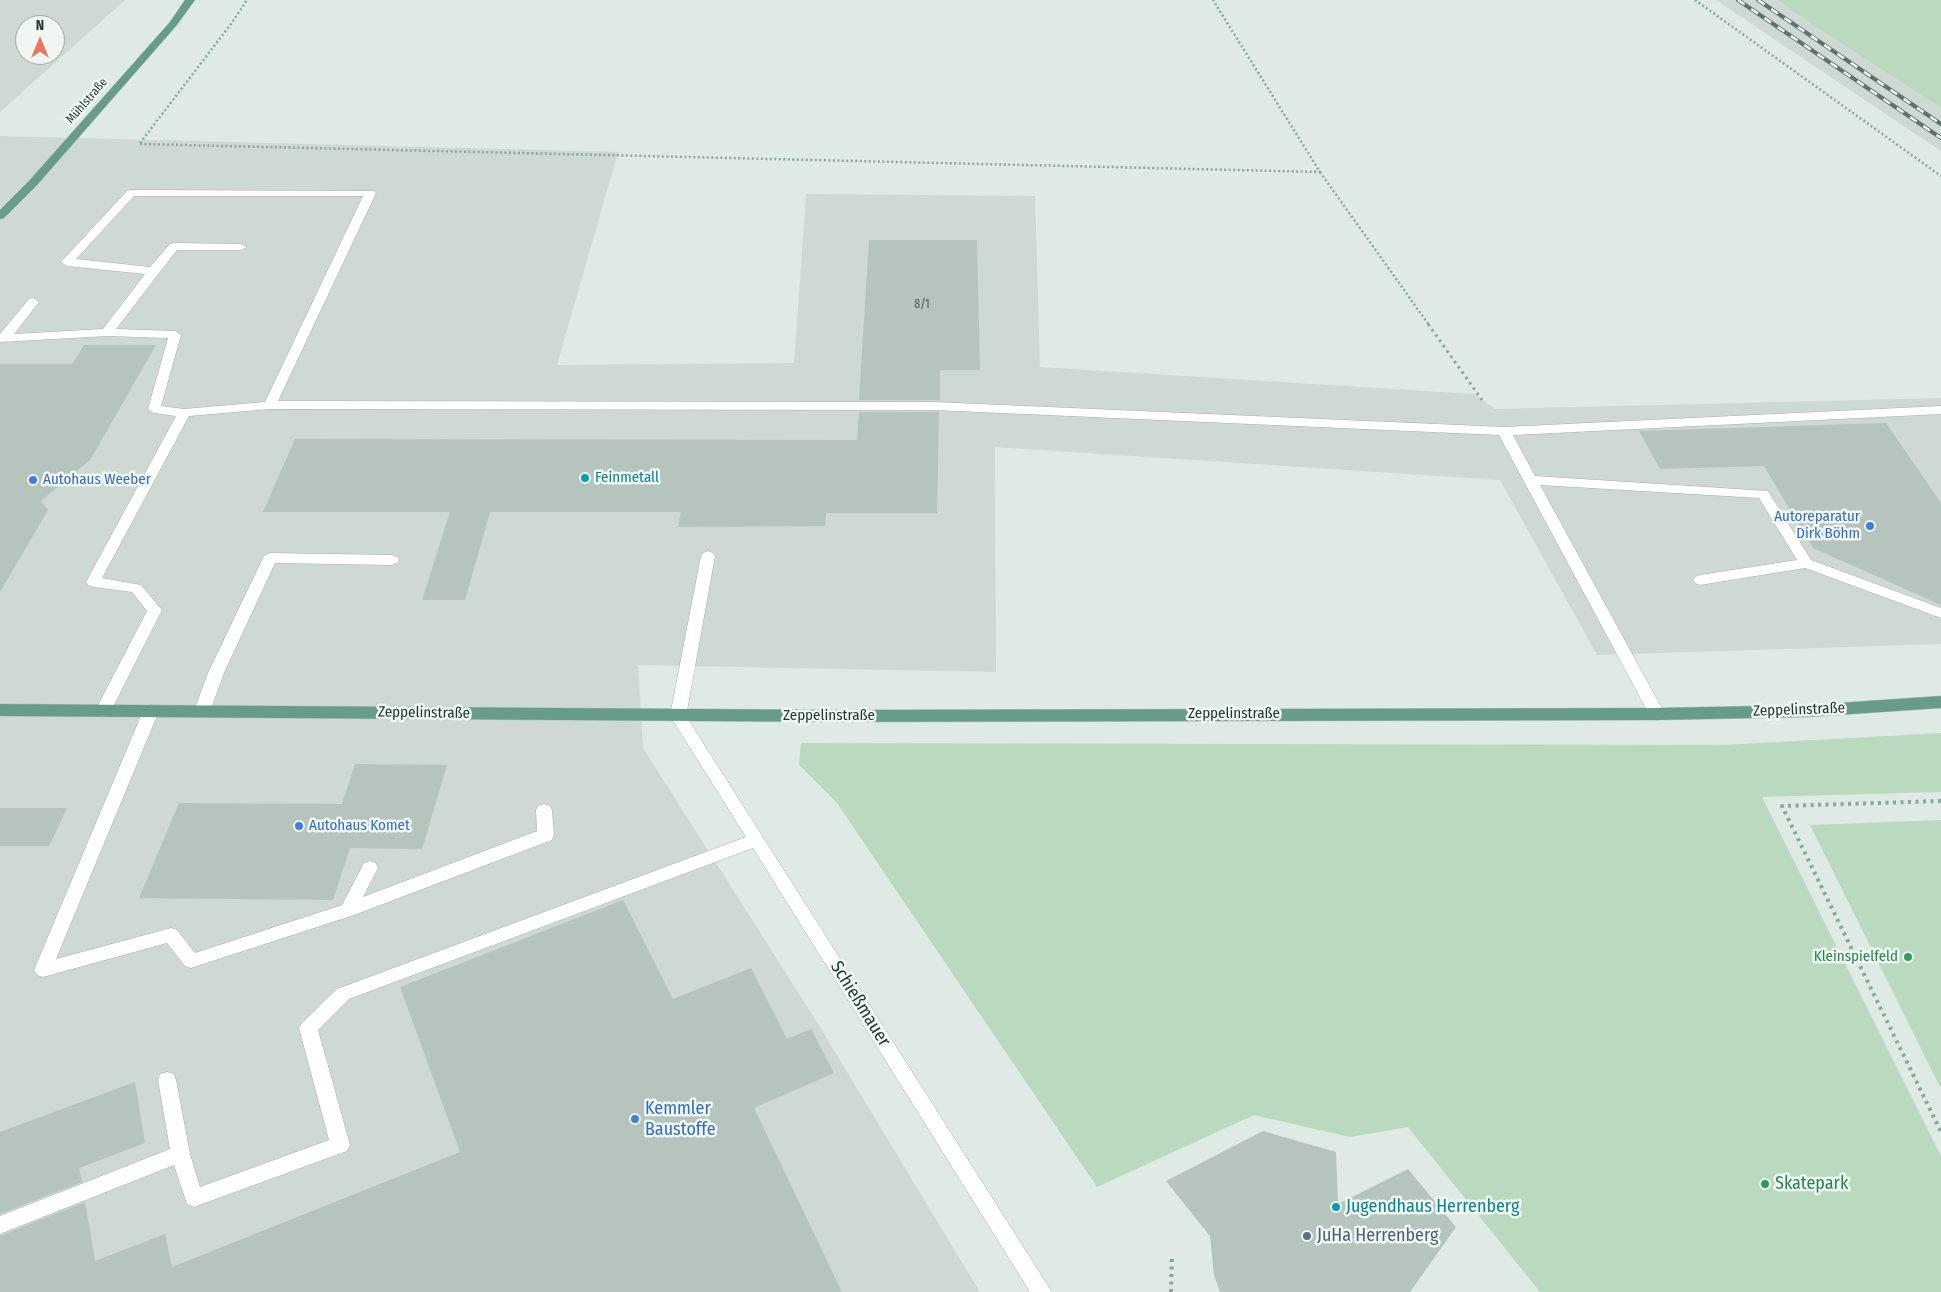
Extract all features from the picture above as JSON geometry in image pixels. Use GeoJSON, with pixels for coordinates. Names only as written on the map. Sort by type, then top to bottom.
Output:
{"type":"FeatureCollection","features":[{"type":"Feature","properties":{"kind":"main road","name":"Mühlstraße"},"geometry":{"type":"LineString","coordinates":[[0,216],[65,147],[173,24],[190,0]]}},
{"type":"Feature","properties":{"kind":"main road","name":"Zeppelinstraße"},"geometry":{"type":"LineString","coordinates":[[0,710],[678,716],[1657,714],[1808,711],[1941,702]]}},
{"type":"Feature","properties":{"kind":"street"},"geometry":{"type":"LineString","coordinates":[[154,271],[67,262],[132,193],[370,193],[270,405]]}},
{"type":"Feature","properties":{"kind":"street"},"geometry":{"type":"LineString","coordinates":[[107,332],[174,246],[240,247]]}},
{"type":"Feature","properties":{"kind":"street"},"geometry":{"type":"LineString","coordinates":[[2,338],[34,302]]}},
{"type":"Feature","properties":{"kind":"street"},"geometry":{"type":"LineString","coordinates":[[2,338],[107,332],[174,335],[154,409],[184,413],[270,405],[934,406],[1504,431],[1941,410]]}},
{"type":"Feature","properties":{"kind":"street"},"geometry":{"type":"LineString","coordinates":[[104,711],[155,610],[136,588],[93,582],[184,413]]}},
{"type":"Feature","properties":{"kind":"street"},"geometry":{"type":"LineString","coordinates":[[1504,431],[1657,714]]}},
{"type":"Feature","properties":{"kind":"street"},"geometry":{"type":"LineString","coordinates":[[1530,480],[1763,494],[1806,562]]}},
{"type":"Feature","properties":{"kind":"street"},"geometry":{"type":"LineString","coordinates":[[678,716],[708,556]]}},
{"type":"Feature","properties":{"kind":"street"},"geometry":{"type":"LineString","coordinates":[[202,711],[216,673],[270,558],[392,560]]}},
{"type":"Feature","properties":{"kind":"street"},"geometry":{"type":"LineString","coordinates":[[1700,580],[1806,562],[1941,613]]}},
{"type":"Feature","properties":{"kind":"street"},"geometry":{"type":"LineString","coordinates":[[150,711],[43,970],[171,935],[190,961],[348,910],[546,835],[544,810]]}},
{"type":"Feature","properties":{"kind":"street","name":"Schießmauer"},"geometry":{"type":"LineString","coordinates":[[678,716],[1042,1292]]}},
{"type":"Feature","properties":{"kind":"street"},"geometry":{"type":"LineString","coordinates":[[167,1080],[180,1154],[194,1198],[340,1145],[308,1028],[343,994],[757,840]]}},
{"type":"Feature","properties":{"kind":"street"},"geometry":{"type":"LineString","coordinates":[[348,910],[370,868]]}},
{"type":"Feature","properties":{"kind":"street"},"geometry":{"type":"LineString","coordinates":[[0,1225],[180,1154]]}},
{"type":"Feature","properties":{"kind":"path"},"geometry":{"type":"LineString","coordinates":[[247,0],[140,144],[1320,172]]}},
{"type":"Feature","properties":{"kind":"path"},"geometry":{"type":"LineString","coordinates":[[1213,0],[1320,172],[1504,431]]}},
{"type":"Feature","properties":{"kind":"path"},"geometry":{"type":"LineString","coordinates":[[1695,0],[1941,176]]}},
{"type":"Feature","properties":{"kind":"path"},"geometry":{"type":"LineString","coordinates":[[1941,801],[1782,806],[1941,1132]]}},
{"type":"Feature","properties":{"kind":"path"},"geometry":{"type":"LineString","coordinates":[[1171,1292],[1172,1256]]}},
{"type":"Feature","properties":{"kind":"shaded area"},"geometry":{"type":"Polygon","coordinates":[[[0,0],[125,0],[65,54],[65,15],[15,15],[15,65],[52,65],[0,112],[0,0]]]}},
{"type":"Feature","properties":{"kind":"shaded area"},"geometry":{"type":"Polygon","coordinates":[[[1716,0],[1778,0],[1941,108],[1941,151],[1716,0]]]}},
{"type":"Feature","properties":{"kind":"shaded area"},"geometry":{"type":"Polygon","coordinates":[[[0,136],[618,152],[557,365],[794,363],[806,194],[1035,196],[1040,367],[1474,394],[1495,409],[1941,398],[1941,644],[1597,655],[1500,480],[995,447],[996,672],[638,665],[643,748],[815,1019],[980,1292],[0,1292],[0,136]]]}},
{"type":"Feature","properties":{"kind":"green space"},"geometry":{"type":"Polygon","coordinates":[[[1778,0],[1941,0],[1941,108],[1803,18],[1778,0]]]}},
{"type":"Feature","properties":{"kind":"green space"},"geometry":{"type":"Polygon","coordinates":[[[1941,733],[1941,792],[1762,797],[1941,1156],[1941,1292],[1540,1292],[1408,1127],[1350,1137],[1254,1115],[1097,1187],[837,803],[799,765],[801,743],[1724,745],[1941,733]]]}},
{"type":"Feature","properties":{"kind":"green space","name":"Kleinspielfeld"},"geometry":{"type":"Polygon","coordinates":[[[1941,820],[1941,1089],[1810,825],[1941,820]]]}},
{"type":"Feature","properties":{"kind":"building"},"geometry":{"type":"Polygon","coordinates":[[[869,240],[977,240],[980,370],[940,370],[940,400],[859,400],[869,240]]]}},
{"type":"Feature","properties":{"kind":"building","name":"Autohaus Weeber"},"geometry":{"type":"Polygon","coordinates":[[[84,345],[156,345],[90,460],[41,501],[48,510],[0,592],[0,364],[72,364],[84,345]]]}},
{"type":"Feature","properties":{"kind":"building","name":"Feinmetall"},"geometry":{"type":"Polygon","coordinates":[[[859,412],[939,412],[937,513],[826,513],[825,526],[678,527],[681,512],[490,512],[465,600],[422,600],[450,512],[263,512],[295,439],[857,440],[859,412]]]}},
{"type":"Feature","properties":{"kind":"building","name":"Autoreparatur Dirk Böhm"},"geometry":{"type":"Polygon","coordinates":[[[1886,423],[1941,503],[1941,605],[1813,548],[1764,466],[1660,469],[1639,431],[1886,423]]]}},
{"type":"Feature","properties":{"kind":"building","name":"Autohaus Komet"},"geometry":{"type":"Polygon","coordinates":[[[355,764],[447,765],[422,849],[350,848],[333,900],[139,898],[179,803],[342,804],[355,764]]]}},
{"type":"Feature","properties":{"kind":"building"},"geometry":{"type":"Polygon","coordinates":[[[0,808],[67,808],[49,846],[0,846],[0,808]]]}},
{"type":"Feature","properties":{"kind":"building","name":"Kemmler Baustoffe"},"geometry":{"type":"Polygon","coordinates":[[[623,900],[673,999],[751,968],[787,1039],[811,1029],[834,1073],[754,1108],[842,1292],[0,1292],[0,1236],[85,1202],[95,1261],[165,1234],[172,1267],[460,1152],[400,987],[623,900]]]}},
{"type":"Feature","properties":{"kind":"building"},"geometry":{"type":"Polygon","coordinates":[[[135,1082],[145,1143],[79,1168],[82,1182],[0,1214],[0,1132],[135,1082]]]}},
{"type":"Feature","properties":{"kind":"building","name":"Jugendhaus Herrenberg"},"geometry":{"type":"Polygon","coordinates":[[[1263,1131],[1336,1152],[1338,1204],[1408,1169],[1456,1227],[1410,1292],[1220,1292],[1214,1275],[1210,1236],[1166,1181],[1263,1131]]]}},
{"type":"Feature","properties":{"kind":"railway"},"geometry":{"type":"LineString","coordinates":[[1738,0],[1941,138]]}},
{"type":"Feature","properties":{"kind":"railway"},"geometry":{"type":"LineString","coordinates":[[1758,0],[1941,124]]}},
{"type":"Feature","properties":{"kind":"place","name":"Feinmetall"},"geometry":{"type":"Point","coordinates":[585,478]}},
{"type":"Feature","properties":{"kind":"place","name":"Autohaus Weeber"},"geometry":{"type":"Point","coordinates":[33,480]}},
{"type":"Feature","properties":{"kind":"place","name":"Autoreparatur Dirk Böhm"},"geometry":{"type":"Point","coordinates":[1870,526]}},
{"type":"Feature","properties":{"kind":"place","name":"Autohaus Komet"},"geometry":{"type":"Point","coordinates":[299,826]}},
{"type":"Feature","properties":{"kind":"place","name":"Kleinspielfeld"},"geometry":{"type":"Point","coordinates":[1908,957]}},
{"type":"Feature","properties":{"kind":"place","name":"Kemmler Baustoffe"},"geometry":{"type":"Point","coordinates":[635,1119]}},
{"type":"Feature","properties":{"kind":"place","name":"Skatepark"},"geometry":{"type":"Point","coordinates":[1765,1184]}},
{"type":"Feature","properties":{"kind":"place","name":"Jugendhaus Herrenberg"},"geometry":{"type":"Point","coordinates":[1336,1207]}},
{"type":"Feature","properties":{"kind":"place","name":"JuHa Herrenberg"},"geometry":{"type":"Point","coordinates":[1307,1236]}}]}
